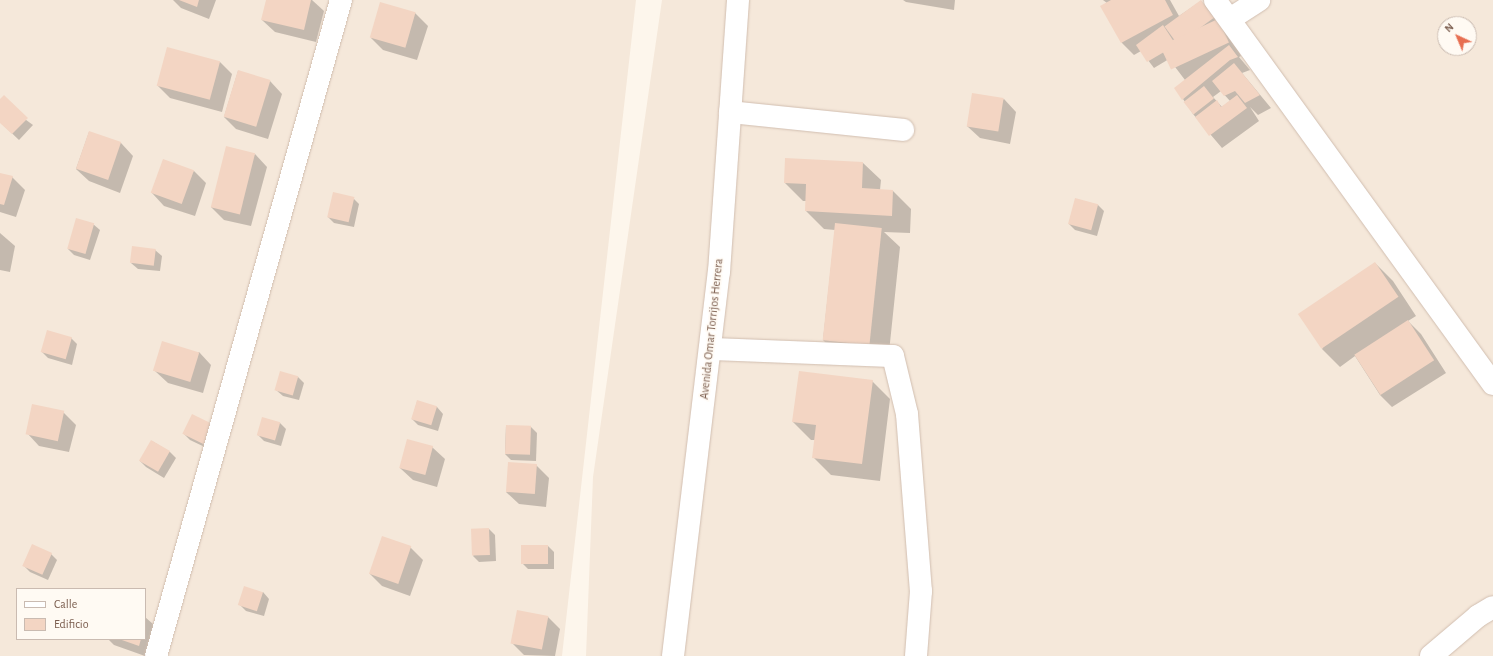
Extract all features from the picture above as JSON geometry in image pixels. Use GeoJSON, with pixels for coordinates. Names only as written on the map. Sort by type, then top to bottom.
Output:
{"type":"FeatureCollection","features":[{"type":"Feature","properties":{"kind":"street"},"geometry":{"type":"LineString","coordinates":[[156,656],[341,0]]}},
{"type":"Feature","properties":{"kind":"street","name":"Avenida Omar Torrijos Herrera"},"geometry":{"type":"LineString","coordinates":[[673,656],[711,349],[719,272],[738,0]]}},
{"type":"Feature","properties":{"kind":"street"},"geometry":{"type":"LineString","coordinates":[[1215,0],[1493,384]]}},
{"type":"Feature","properties":{"kind":"street"},"geometry":{"type":"LineString","coordinates":[[1230,19],[1259,0]]}},
{"type":"Feature","properties":{"kind":"street"},"geometry":{"type":"LineString","coordinates":[[730,112],[903,130]]}},
{"type":"Feature","properties":{"kind":"street"},"geometry":{"type":"LineString","coordinates":[[711,349],[893,356],[907,414],[921,591],[916,656]]}},
{"type":"Feature","properties":{"kind":"street"},"geometry":{"type":"LineString","coordinates":[[1431,656],[1472,621],[1493,607]]}},
{"type":"Feature","properties":{"kind":"shaded area"},"geometry":{"type":"Polygon","coordinates":[[[0,0],[636,0],[562,656],[0,656],[0,0]]]}},
{"type":"Feature","properties":{"kind":"shaded area"},"geometry":{"type":"Polygon","coordinates":[[[662,0],[1493,0],[1493,656],[586,656],[593,477],[662,0]]]}},
{"type":"Feature","properties":{"kind":"building"},"geometry":{"type":"Polygon","coordinates":[[[179,0],[199,0],[197,7],[179,0]]]}},
{"type":"Feature","properties":{"kind":"building"},"geometry":{"type":"Polygon","coordinates":[[[266,0],[311,0],[304,30],[261,20],[266,0]]]}},
{"type":"Feature","properties":{"kind":"building"},"geometry":{"type":"Polygon","coordinates":[[[1111,0],[1165,0],[1173,15],[1121,43],[1100,6],[1111,0]]]}},
{"type":"Feature","properties":{"kind":"building"},"geometry":{"type":"Polygon","coordinates":[[[1201,0],[1214,18],[1178,44],[1165,26],[1201,0]]]}},
{"type":"Feature","properties":{"kind":"building"},"geometry":{"type":"Polygon","coordinates":[[[380,2],[416,12],[405,48],[370,38],[380,2]]]}},
{"type":"Feature","properties":{"kind":"building"},"geometry":{"type":"Polygon","coordinates":[[[1218,19],[1229,43],[1171,70],[1160,46],[1218,19]]]}},
{"type":"Feature","properties":{"kind":"building"},"geometry":{"type":"Polygon","coordinates":[[[1163,25],[1176,45],[1147,62],[1136,45],[1163,25]]]}},
{"type":"Feature","properties":{"kind":"building"},"geometry":{"type":"Polygon","coordinates":[[[1229,45],[1238,57],[1230,60],[1182,100],[1174,88],[1229,45]]]}},
{"type":"Feature","properties":{"kind":"building"},"geometry":{"type":"Polygon","coordinates":[[[167,47],[220,61],[210,100],[157,86],[167,47]]]}},
{"type":"Feature","properties":{"kind":"building"},"geometry":{"type":"Polygon","coordinates":[[[1234,63],[1260,95],[1245,103],[1235,91],[1224,96],[1212,81],[1234,63]]]}},
{"type":"Feature","properties":{"kind":"building"},"geometry":{"type":"Polygon","coordinates":[[[238,70],[271,80],[256,127],[224,117],[238,70]]]}},
{"type":"Feature","properties":{"kind":"building"},"geometry":{"type":"Polygon","coordinates":[[[1204,86],[1214,99],[1193,115],[1184,102],[1204,86]]]}},
{"type":"Feature","properties":{"kind":"building"},"geometry":{"type":"Polygon","coordinates":[[[972,93],[1004,98],[998,132],[967,127],[972,93]]]}},
{"type":"Feature","properties":{"kind":"building"},"geometry":{"type":"Polygon","coordinates":[[[4,95],[28,118],[12,134],[0,123],[0,99],[4,95]]]}},
{"type":"Feature","properties":{"kind":"building"},"geometry":{"type":"Polygon","coordinates":[[[1237,95],[1247,108],[1209,136],[1195,117],[1217,100],[1221,107],[1237,95]]]}},
{"type":"Feature","properties":{"kind":"building"},"geometry":{"type":"Polygon","coordinates":[[[89,131],[121,142],[108,180],[76,169],[89,131]]]}},
{"type":"Feature","properties":{"kind":"building"},"geometry":{"type":"Polygon","coordinates":[[[226,146],[255,153],[240,214],[211,207],[226,146]]]}},
{"type":"Feature","properties":{"kind":"building"},"geometry":{"type":"Polygon","coordinates":[[[785,158],[863,162],[862,188],[893,190],[892,216],[805,211],[806,184],[784,183],[785,158]]]}},
{"type":"Feature","properties":{"kind":"building"},"geometry":{"type":"Polygon","coordinates":[[[163,159],[194,170],[182,204],[151,193],[163,159]]]}},
{"type":"Feature","properties":{"kind":"building"},"geometry":{"type":"Polygon","coordinates":[[[0,173],[13,176],[4,205],[0,204],[0,173]]]}},
{"type":"Feature","properties":{"kind":"building"},"geometry":{"type":"Polygon","coordinates":[[[333,192],[354,197],[349,222],[327,217],[333,192]]]}},
{"type":"Feature","properties":{"kind":"building"},"geometry":{"type":"Polygon","coordinates":[[[1075,198],[1098,204],[1091,230],[1068,224],[1075,198]]]}},
{"type":"Feature","properties":{"kind":"building"},"geometry":{"type":"Polygon","coordinates":[[[76,218],[94,223],[85,254],[67,249],[76,218]]]}},
{"type":"Feature","properties":{"kind":"building"},"geometry":{"type":"Polygon","coordinates":[[[835,223],[882,228],[869,345],[823,340],[835,223]]]}},
{"type":"Feature","properties":{"kind":"building"},"geometry":{"type":"Polygon","coordinates":[[[132,246],[156,249],[154,266],[130,263],[132,246]]]}},
{"type":"Feature","properties":{"kind":"building"},"geometry":{"type":"Polygon","coordinates":[[[1375,262],[1398,297],[1321,349],[1298,314],[1375,262]]]}},
{"type":"Feature","properties":{"kind":"building"},"geometry":{"type":"Polygon","coordinates":[[[1408,320],[1434,360],[1380,395],[1354,355],[1408,320]]]}},
{"type":"Feature","properties":{"kind":"building"},"geometry":{"type":"Polygon","coordinates":[[[47,330],[72,337],[66,359],[41,352],[47,330]]]}},
{"type":"Feature","properties":{"kind":"building"},"geometry":{"type":"Polygon","coordinates":[[[162,341],[199,352],[190,382],[153,371],[162,341]]]}},
{"type":"Feature","properties":{"kind":"building"},"geometry":{"type":"Polygon","coordinates":[[[280,371],[298,376],[293,395],[274,390],[280,371]]]}},
{"type":"Feature","properties":{"kind":"building"},"geometry":{"type":"Polygon","coordinates":[[[799,371],[873,380],[862,464],[812,458],[816,425],[792,422],[799,371]]]}},
{"type":"Feature","properties":{"kind":"building"},"geometry":{"type":"Polygon","coordinates":[[[417,400],[437,406],[431,425],[411,419],[417,400]]]}},
{"type":"Feature","properties":{"kind":"building"},"geometry":{"type":"Polygon","coordinates":[[[32,404],[64,411],[58,441],[26,434],[32,404]]]}},
{"type":"Feature","properties":{"kind":"building"},"geometry":{"type":"Polygon","coordinates":[[[192,414],[214,425],[205,445],[182,434],[192,414]]]}},
{"type":"Feature","properties":{"kind":"building"},"geometry":{"type":"Polygon","coordinates":[[[262,417],[280,422],[275,441],[257,435],[262,417]]]}},
{"type":"Feature","properties":{"kind":"building"},"geometry":{"type":"Polygon","coordinates":[[[506,425],[531,426],[530,455],[505,454],[506,425]]]}},
{"type":"Feature","properties":{"kind":"building"},"geometry":{"type":"Polygon","coordinates":[[[407,439],[433,446],[425,475],[399,468],[407,439]]]}},
{"type":"Feature","properties":{"kind":"building"},"geometry":{"type":"Polygon","coordinates":[[[151,440],[170,451],[158,472],[139,461],[151,440]]]}},
{"type":"Feature","properties":{"kind":"building"},"geometry":{"type":"Polygon","coordinates":[[[508,462],[537,464],[535,494],[506,492],[508,462]]]}},
{"type":"Feature","properties":{"kind":"building"},"geometry":{"type":"Polygon","coordinates":[[[489,528],[490,555],[472,556],[471,529],[489,528]]]}},
{"type":"Feature","properties":{"kind":"building"},"geometry":{"type":"Polygon","coordinates":[[[382,536],[411,546],[398,584],[369,574],[382,536]]]}},
{"type":"Feature","properties":{"kind":"building"},"geometry":{"type":"Polygon","coordinates":[[[32,544],[52,553],[42,575],[22,566],[32,544]]]}},
{"type":"Feature","properties":{"kind":"building"},"geometry":{"type":"Polygon","coordinates":[[[521,545],[548,545],[548,564],[521,564],[521,545]]]}},
{"type":"Feature","properties":{"kind":"building"},"geometry":{"type":"Polygon","coordinates":[[[244,586],[263,592],[257,611],[238,605],[244,586]]]}},
{"type":"Feature","properties":{"kind":"building"},"geometry":{"type":"Polygon","coordinates":[[[517,610],[548,616],[542,649],[511,643],[517,610]]]}},
{"type":"Feature","properties":{"kind":"building"},"geometry":{"type":"Polygon","coordinates":[[[122,640],[141,640],[139,646],[122,640]]]}}]}
